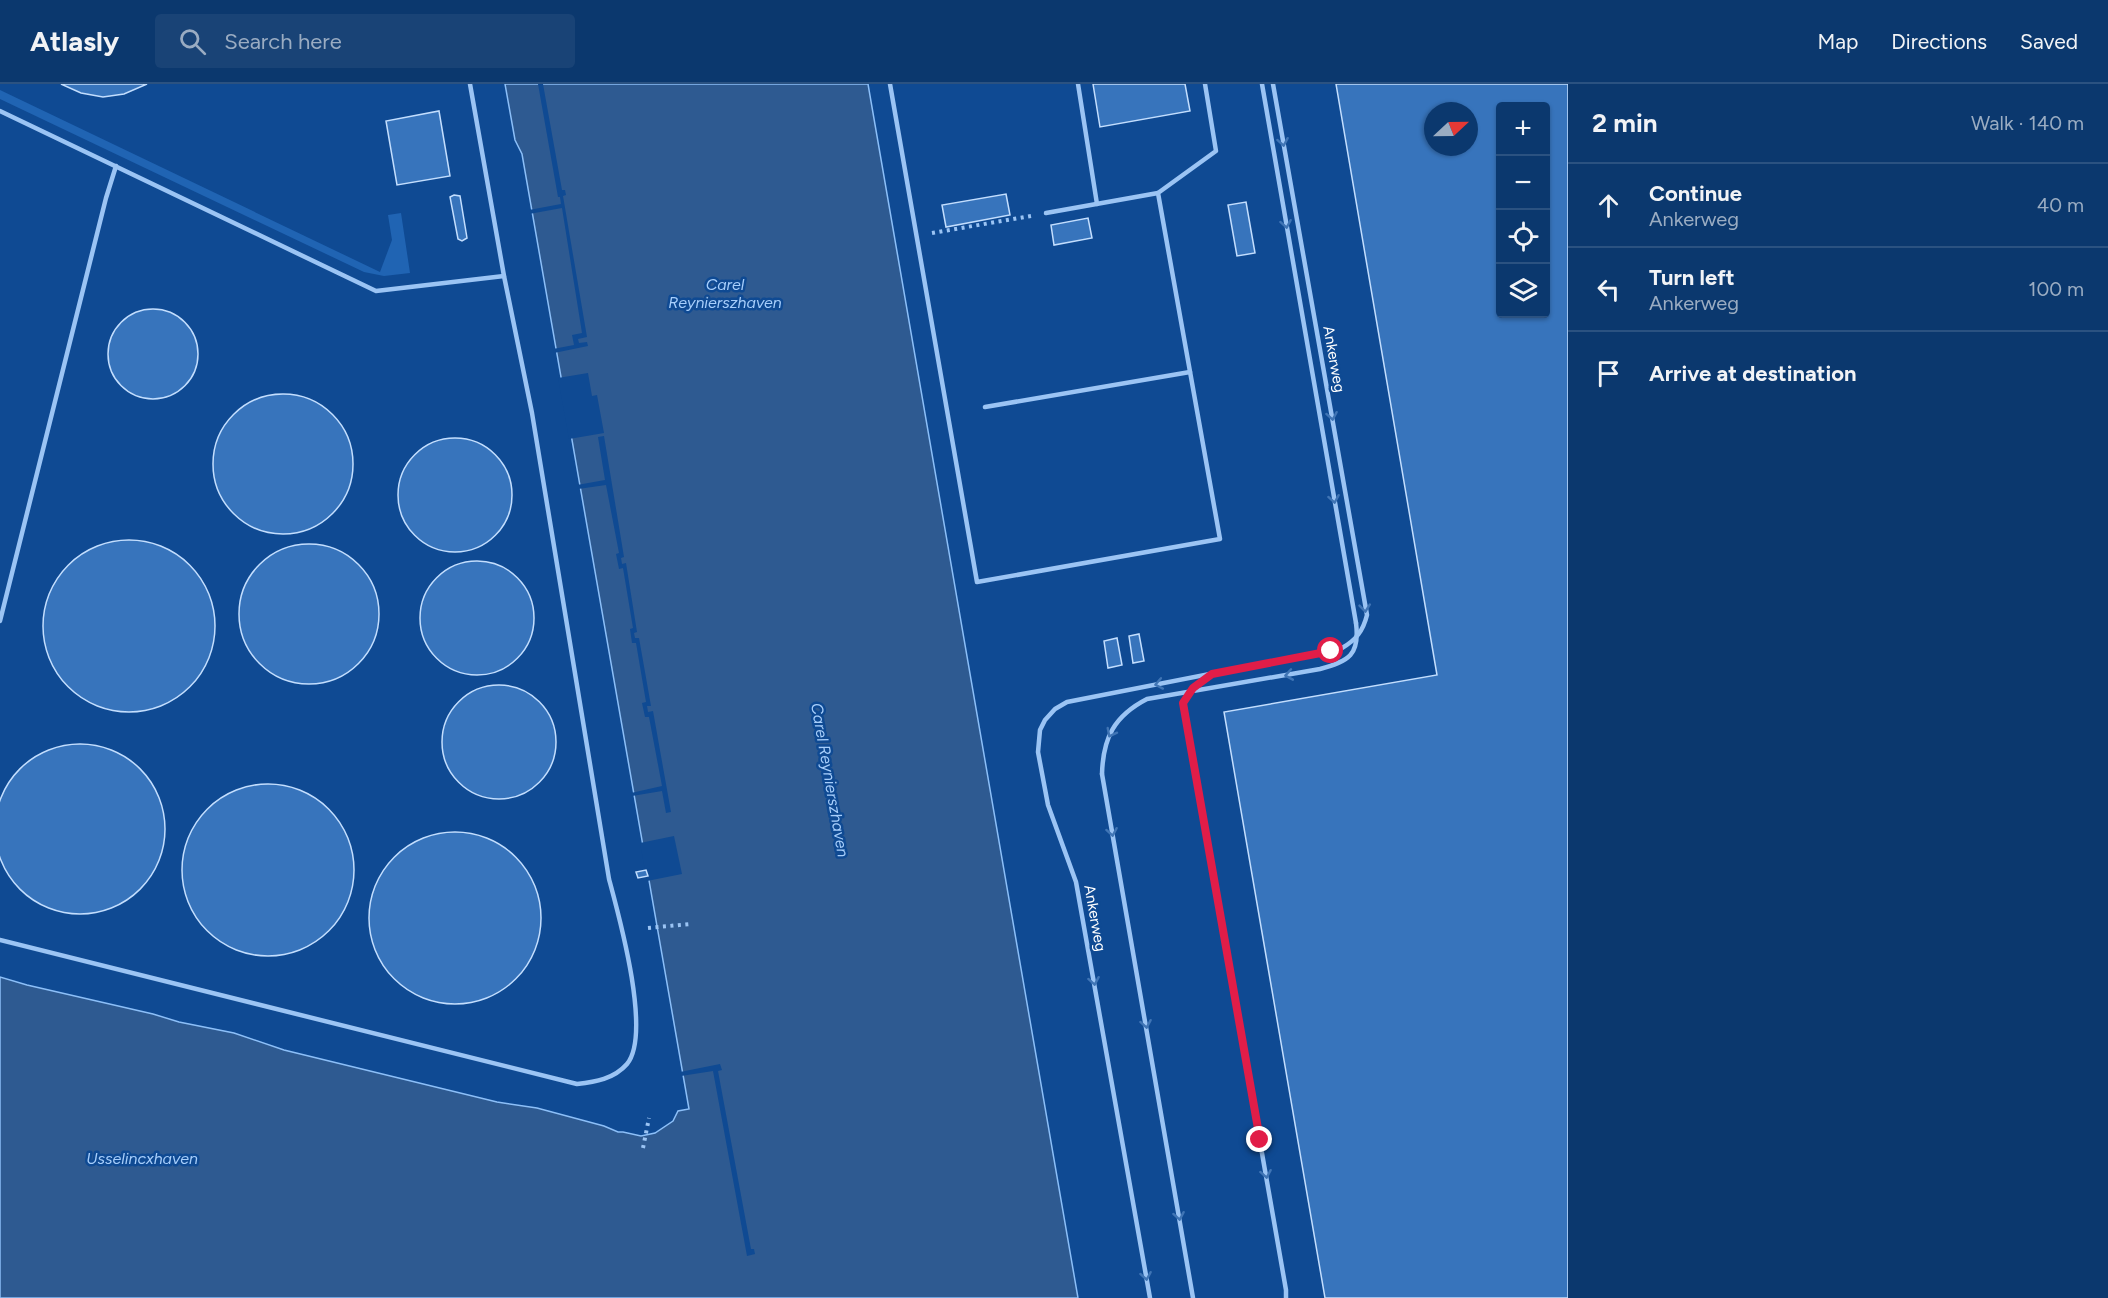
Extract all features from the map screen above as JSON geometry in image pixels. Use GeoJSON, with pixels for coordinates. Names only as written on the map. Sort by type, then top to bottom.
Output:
{"type":"FeatureCollection","features":[{"type":"Feature","properties":{"kind":"lane"},"geometry":{"type":"LineString","coordinates":[[0,940],[577,1084],[601,1081],[617,1073],[628,1063],[634,1052],[636,1037],[627,947],[609,879],[532,413],[504,276],[470,84]]}},
{"type":"Feature","properties":{"kind":"lane"},"geometry":{"type":"LineString","coordinates":[[890,84],[977,582],[1220,539],[1158,193]]}},
{"type":"Feature","properties":{"kind":"lane"},"geometry":{"type":"LineString","coordinates":[[1078,84],[1097,204]]}},
{"type":"Feature","properties":{"kind":"lane"},"geometry":{"type":"LineString","coordinates":[[1046,213],[1158,193],[1216,152],[1205,84]]}},
{"type":"Feature","properties":{"kind":"lane","name":"Ankerweg"},"geometry":{"type":"LineString","coordinates":[[1193,1298],[1102,774],[1107,739],[1120,718],[1135,705],[1147,699],[1336,665],[1352,655],[1358,639],[1262,84]]}},
{"type":"Feature","properties":{"kind":"lane","name":"Ankerweg"},"geometry":{"type":"LineString","coordinates":[[1150,1298],[1076,882],[1048,806],[1038,741],[1045,720],[1054,709],[1067,702],[1341,648],[1359,636],[1364,626],[1367,615],[1273,84]]}},
{"type":"Feature","properties":{"kind":"lane"},"geometry":{"type":"LineString","coordinates":[[0,111],[376,291],[504,276]]}},
{"type":"Feature","properties":{"kind":"lane"},"geometry":{"type":"LineString","coordinates":[[0,621],[36,482],[37,466],[116,166]]}},
{"type":"Feature","properties":{"kind":"lane"},"geometry":{"type":"LineString","coordinates":[[985,407],[1190,372]]}},
{"type":"Feature","properties":{"kind":"lane","name":"Ankerweg"},"geometry":{"type":"LineString","coordinates":[[1212,674],[1193,688],[1183,703],[1286,1298]]}},
{"type":"Feature","properties":{"kind":"path"},"geometry":{"type":"LineString","coordinates":[[916,236],[1046,213]]}},
{"type":"Feature","properties":{"kind":"path"},"geometry":{"type":"LineString","coordinates":[[648,928],[690,924]]}},
{"type":"Feature","properties":{"kind":"path"},"geometry":{"type":"LineString","coordinates":[[643,1148],[649,1118]]}},
{"type":"Feature","properties":{"kind":"shaded area"},"geometry":{"type":"Polygon","coordinates":[[[0,90],[380,272],[392,240],[388,215],[401,213],[410,273],[384,276],[364,272],[0,99],[0,90]]]}},
{"type":"Feature","properties":{"kind":"water"},"geometry":{"type":"Polygon","coordinates":[[[505,84],[868,84],[1078,1298],[0,1298],[0,977],[179,1022],[234,1033],[284,1050],[497,1102],[537,1108],[618,1132],[641,1136],[655,1133],[673,1121],[678,1111],[689,1109],[522,154],[515,140],[505,84]]]}},
{"type":"Feature","properties":{"kind":"pier"},"geometry":{"type":"Polygon","coordinates":[[[538,84],[543,84],[562,190],[565,190],[566,195],[563,196],[587,337],[578,339],[579,343],[587,342],[588,346],[554,353],[553,349],[574,345],[572,335],[582,333],[562,208],[529,214],[529,210],[561,204],[538,84]]]}},
{"type":"Feature","properties":{"kind":"pier"},"geometry":{"type":"Polygon","coordinates":[[[588,373],[592,396],[597,395],[604,433],[569,439],[558,378],[588,373]]]}},
{"type":"Feature","properties":{"kind":"pier"},"geometry":{"type":"Polygon","coordinates":[[[604,436],[624,557],[621,558],[622,564],[626,563],[637,632],[634,633],[635,638],[639,638],[651,706],[647,706],[648,712],[653,711],[671,812],[666,813],[662,791],[632,796],[631,793],[662,786],[649,717],[645,717],[642,703],[646,702],[636,643],[632,643],[630,629],[633,628],[623,568],[619,569],[616,554],[619,553],[606,485],[578,489],[577,485],[605,480],[598,437],[604,436]]]}},
{"type":"Feature","properties":{"kind":"pier"},"geometry":{"type":"Polygon","coordinates":[[[674,836],[682,874],[647,881],[640,843],[674,836]]]}},
{"type":"Feature","properties":{"kind":"pier"},"geometry":{"type":"Polygon","coordinates":[[[720,1064],[722,1070],[718,1071],[751,1249],[754,1249],[755,1254],[747,1256],[713,1071],[681,1076],[680,1072],[720,1064]]]}},
{"type":"Feature","properties":{"kind":"building"},"geometry":{"type":"Polygon","coordinates":[[[61,84],[147,84],[124,94],[103,97],[81,93],[61,84]]]}},
{"type":"Feature","properties":{"kind":"building"},"geometry":{"type":"Polygon","coordinates":[[[1093,84],[1185,84],[1190,111],[1100,127],[1093,84]]]}},
{"type":"Feature","properties":{"kind":"building"},"geometry":{"type":"Polygon","coordinates":[[[1336,84],[1568,84],[1568,1298],[1325,1298],[1224,712],[1437,675],[1336,84]]]}},
{"type":"Feature","properties":{"kind":"building"},"geometry":{"type":"Polygon","coordinates":[[[439,111],[450,176],[397,185],[386,121],[439,111]]]}},
{"type":"Feature","properties":{"kind":"building"},"geometry":{"type":"Polygon","coordinates":[[[1006,194],[1010,215],[946,227],[942,205],[1006,194]]]}},
{"type":"Feature","properties":{"kind":"building"},"geometry":{"type":"Polygon","coordinates":[[[460,196],[467,238],[462,241],[458,239],[450,197],[460,196]]]}},
{"type":"Feature","properties":{"kind":"building"},"geometry":{"type":"Polygon","coordinates":[[[1246,202],[1255,253],[1237,256],[1228,205],[1246,202]]]}},
{"type":"Feature","properties":{"kind":"building"},"geometry":{"type":"Polygon","coordinates":[[[1088,218],[1092,238],[1054,245],[1051,225],[1088,218]]]}},
{"type":"Feature","properties":{"kind":"building"},"geometry":{"type":"Polygon","coordinates":[[[153,309],[170,312],[185,322],[195,337],[198,354],[195,371],[185,386],[170,396],[153,399],[136,396],[121,386],[111,371],[108,354],[111,337],[121,322],[136,312],[153,309]]]}},
{"type":"Feature","properties":{"kind":"building"},"geometry":{"type":"Polygon","coordinates":[[[283,394],[310,399],[333,414],[348,437],[353,464],[348,491],[333,514],[310,529],[283,534],[256,529],[233,514],[218,491],[213,464],[218,437],[233,414],[256,399],[283,394]]]}},
{"type":"Feature","properties":{"kind":"building"},"geometry":{"type":"Polygon","coordinates":[[[455,438],[477,443],[495,455],[507,473],[512,495],[507,517],[495,535],[477,547],[455,552],[433,547],[415,535],[403,517],[398,495],[403,473],[415,455],[433,443],[455,438]]]}},
{"type":"Feature","properties":{"kind":"building"},"geometry":{"type":"Polygon","coordinates":[[[129,540],[162,547],[177,555],[189,566],[200,578],[208,593],[215,626],[208,659],[200,674],[189,686],[177,697],[162,705],[129,712],[96,705],[81,697],[69,686],[58,674],[50,659],[43,626],[50,593],[58,578],[69,566],[81,555],[96,547],[129,540]]]}},
{"type":"Feature","properties":{"kind":"building"},"geometry":{"type":"Polygon","coordinates":[[[309,544],[336,549],[359,564],[374,587],[379,614],[374,641],[359,664],[336,679],[309,684],[282,679],[259,664],[244,641],[239,614],[244,587],[259,564],[282,549],[309,544]]]}},
{"type":"Feature","properties":{"kind":"building"},"geometry":{"type":"Polygon","coordinates":[[[477,561],[499,566],[517,578],[529,596],[534,618],[529,640],[517,658],[499,670],[477,675],[455,670],[437,658],[425,640],[420,618],[425,596],[437,578],[455,566],[477,561]]]}},
{"type":"Feature","properties":{"kind":"building"},"geometry":{"type":"Polygon","coordinates":[[[1139,634],[1144,661],[1133,663],[1129,636],[1139,634]]]}},
{"type":"Feature","properties":{"kind":"building"},"geometry":{"type":"Polygon","coordinates":[[[1117,638],[1122,665],[1108,668],[1104,641],[1117,638]]]}},
{"type":"Feature","properties":{"kind":"building"},"geometry":{"type":"Polygon","coordinates":[[[499,685],[521,690],[539,702],[551,720],[556,742],[551,764],[539,782],[521,794],[499,799],[477,794],[459,782],[447,764],[442,742],[447,720],[459,702],[477,690],[499,685]]]}},
{"type":"Feature","properties":{"kind":"building"},"geometry":{"type":"Polygon","coordinates":[[[80,744],[97,746],[127,758],[151,782],[163,812],[165,829],[163,846],[151,876],[127,900],[97,912],[80,914],[63,912],[33,900],[9,876],[-1,852],[-1,806],[9,782],[33,758],[63,746],[80,744]]]}},
{"type":"Feature","properties":{"kind":"building"},"geometry":{"type":"Polygon","coordinates":[[[268,784],[301,791],[329,809],[347,837],[354,870],[347,903],[329,931],[301,949],[268,956],[235,949],[207,931],[189,903],[182,870],[189,837],[207,809],[235,791],[268,784]]]}},
{"type":"Feature","properties":{"kind":"building"},"geometry":{"type":"Polygon","coordinates":[[[455,832],[488,839],[516,857],[534,885],[541,918],[534,951],[516,979],[488,997],[455,1004],[422,997],[394,979],[376,951],[369,918],[376,885],[394,857],[422,839],[455,832]]]}},
{"type":"Feature","properties":{"kind":"building"},"geometry":{"type":"Polygon","coordinates":[[[646,870],[648,876],[638,878],[636,872],[646,870]]]}},
{"type":"Feature","properties":{"kind":"route"},"geometry":{"type":"LineString","coordinates":[[1260,1140],[1183,703],[1193,688],[1212,674],[1331,651]]}},
{"type":"Feature","properties":{"kind":"water label","name":"Carel Reynierszhaven"},"geometry":{"type":"Point","coordinates":[725,293]}},
{"type":"Feature","properties":{"kind":"water label","name":"Carel Reynierszhaven"},"geometry":{"type":"Point","coordinates":[830,780]}},
{"type":"Feature","properties":{"kind":"water label","name":"Usselincxhaven"},"geometry":{"type":"Point","coordinates":[142,1158]}}]}
